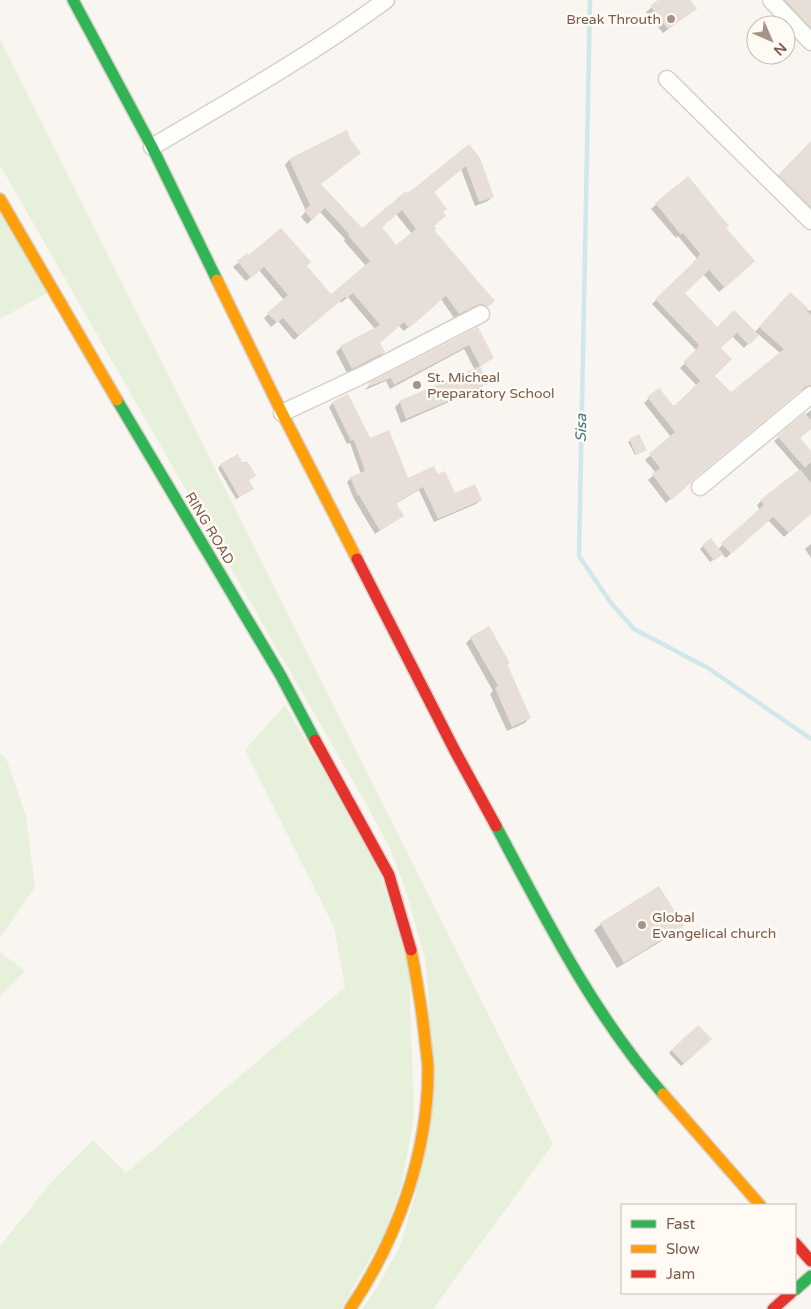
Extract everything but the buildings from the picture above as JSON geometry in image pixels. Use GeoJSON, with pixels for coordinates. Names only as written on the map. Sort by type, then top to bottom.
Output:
{"type":"FeatureCollection","features":[{"type":"Feature","properties":{"kind":"street"},"geometry":{"type":"LineString","coordinates":[[73,0],[152,147],[282,412],[455,751],[554,934],[638,1065],[759,1204]]}},
{"type":"Feature","properties":{"kind":"street"},"geometry":{"type":"LineString","coordinates":[[152,147],[286,67],[386,0]]}},
{"type":"Feature","properties":{"kind":"street"},"geometry":{"type":"LineString","coordinates":[[771,0],[811,42]]}},
{"type":"Feature","properties":{"kind":"street"},"geometry":{"type":"LineString","coordinates":[[667,79],[811,221]]}},
{"type":"Feature","properties":{"kind":"street","name":"RING ROAD"},"geometry":{"type":"LineString","coordinates":[[0,199],[144,447],[281,676],[389,875],[411,951],[421,1004],[428,1070],[423,1134],[402,1211],[370,1279],[350,1309]]}},
{"type":"Feature","properties":{"kind":"street"},"geometry":{"type":"LineString","coordinates":[[282,412],[364,374],[481,314]]}},
{"type":"Feature","properties":{"kind":"street"},"geometry":{"type":"LineString","coordinates":[[700,487],[811,395]]}},
{"type":"Feature","properties":{"kind":"street"},"geometry":{"type":"LineString","coordinates":[[796,1244],[811,1261]]}},
{"type":"Feature","properties":{"kind":"street"},"geometry":{"type":"LineString","coordinates":[[796,1289],[811,1276]]}},
{"type":"Feature","properties":{"kind":"street"},"geometry":{"type":"LineString","coordinates":[[773,1309],[791,1294]]}},
{"type":"Feature","properties":{"kind":"green space"},"geometry":{"type":"Polygon","coordinates":[[[0,39],[553,1144],[433,1309],[362,1309],[375,1291],[400,1246],[416,1193],[429,1001],[425,959],[406,891],[391,850],[370,811],[0,165],[0,39]]]}},
{"type":"Feature","properties":{"kind":"green space"},"geometry":{"type":"Polygon","coordinates":[[[0,213],[47,293],[0,319],[0,213]]]}},
{"type":"Feature","properties":{"kind":"green space"},"geometry":{"type":"Polygon","coordinates":[[[285,705],[376,861],[409,967],[414,1116],[402,1183],[384,1235],[341,1309],[0,1309],[0,1246],[50,1184],[93,1140],[126,1173],[345,987],[334,927],[245,750],[285,705]]]}},
{"type":"Feature","properties":{"kind":"green space"},"geometry":{"type":"Polygon","coordinates":[[[0,754],[6,758],[26,816],[35,887],[0,938],[0,754]]]}},
{"type":"Feature","properties":{"kind":"green space"},"geometry":{"type":"Polygon","coordinates":[[[0,952],[25,971],[0,996],[0,952]]]}},
{"type":"Feature","properties":{"kind":"waterway","name":"Sisa"},"geometry":{"type":"LineString","coordinates":[[590,0],[579,556],[611,603],[634,629],[708,668],[811,739]]}},
{"type":"Feature","properties":{"kind":"traffic: fast"},"geometry":{"type":"LineString","coordinates":[[73,0],[152,147],[217,280]]}},
{"type":"Feature","properties":{"kind":"traffic: fast"},"geometry":{"type":"LineString","coordinates":[[117,400],[281,676],[315,740]]}},
{"type":"Feature","properties":{"kind":"traffic: fast"},"geometry":{"type":"LineString","coordinates":[[496,826],[552,930],[593,999],[638,1064],[663,1094]]}},
{"type":"Feature","properties":{"kind":"traffic: fast"},"geometry":{"type":"LineString","coordinates":[[796,1289],[811,1276]]}},
{"type":"Feature","properties":{"kind":"traffic: slow"},"geometry":{"type":"LineString","coordinates":[[0,199],[117,400]]}},
{"type":"Feature","properties":{"kind":"traffic: slow"},"geometry":{"type":"LineString","coordinates":[[217,280],[282,413],[357,559]]}},
{"type":"Feature","properties":{"kind":"traffic: slow"},"geometry":{"type":"LineString","coordinates":[[350,1309],[367,1282],[395,1225],[416,1165],[422,1133],[427,1102],[428,1066],[421,1006],[411,950]]}},
{"type":"Feature","properties":{"kind":"traffic: slow"},"geometry":{"type":"LineString","coordinates":[[663,1094],[759,1204]]}},
{"type":"Feature","properties":{"kind":"traffic: jam"},"geometry":{"type":"LineString","coordinates":[[357,559],[455,751],[496,826]]}},
{"type":"Feature","properties":{"kind":"traffic: jam"},"geometry":{"type":"LineString","coordinates":[[315,740],[389,875],[411,950]]}},
{"type":"Feature","properties":{"kind":"traffic: jam"},"geometry":{"type":"LineString","coordinates":[[796,1244],[811,1261]]}},
{"type":"Feature","properties":{"kind":"traffic: jam"},"geometry":{"type":"LineString","coordinates":[[773,1309],[790,1294]]}},
{"type":"Feature","properties":{"kind":"place","name":"Break Throuth"},"geometry":{"type":"Point","coordinates":[671,19]}},
{"type":"Feature","properties":{"kind":"place","name":"St. Micheal Preparatory School"},"geometry":{"type":"Point","coordinates":[417,385]}},
{"type":"Feature","properties":{"kind":"place","name":"Global Evangelical church"},"geometry":{"type":"Point","coordinates":[642,925]}}]}
